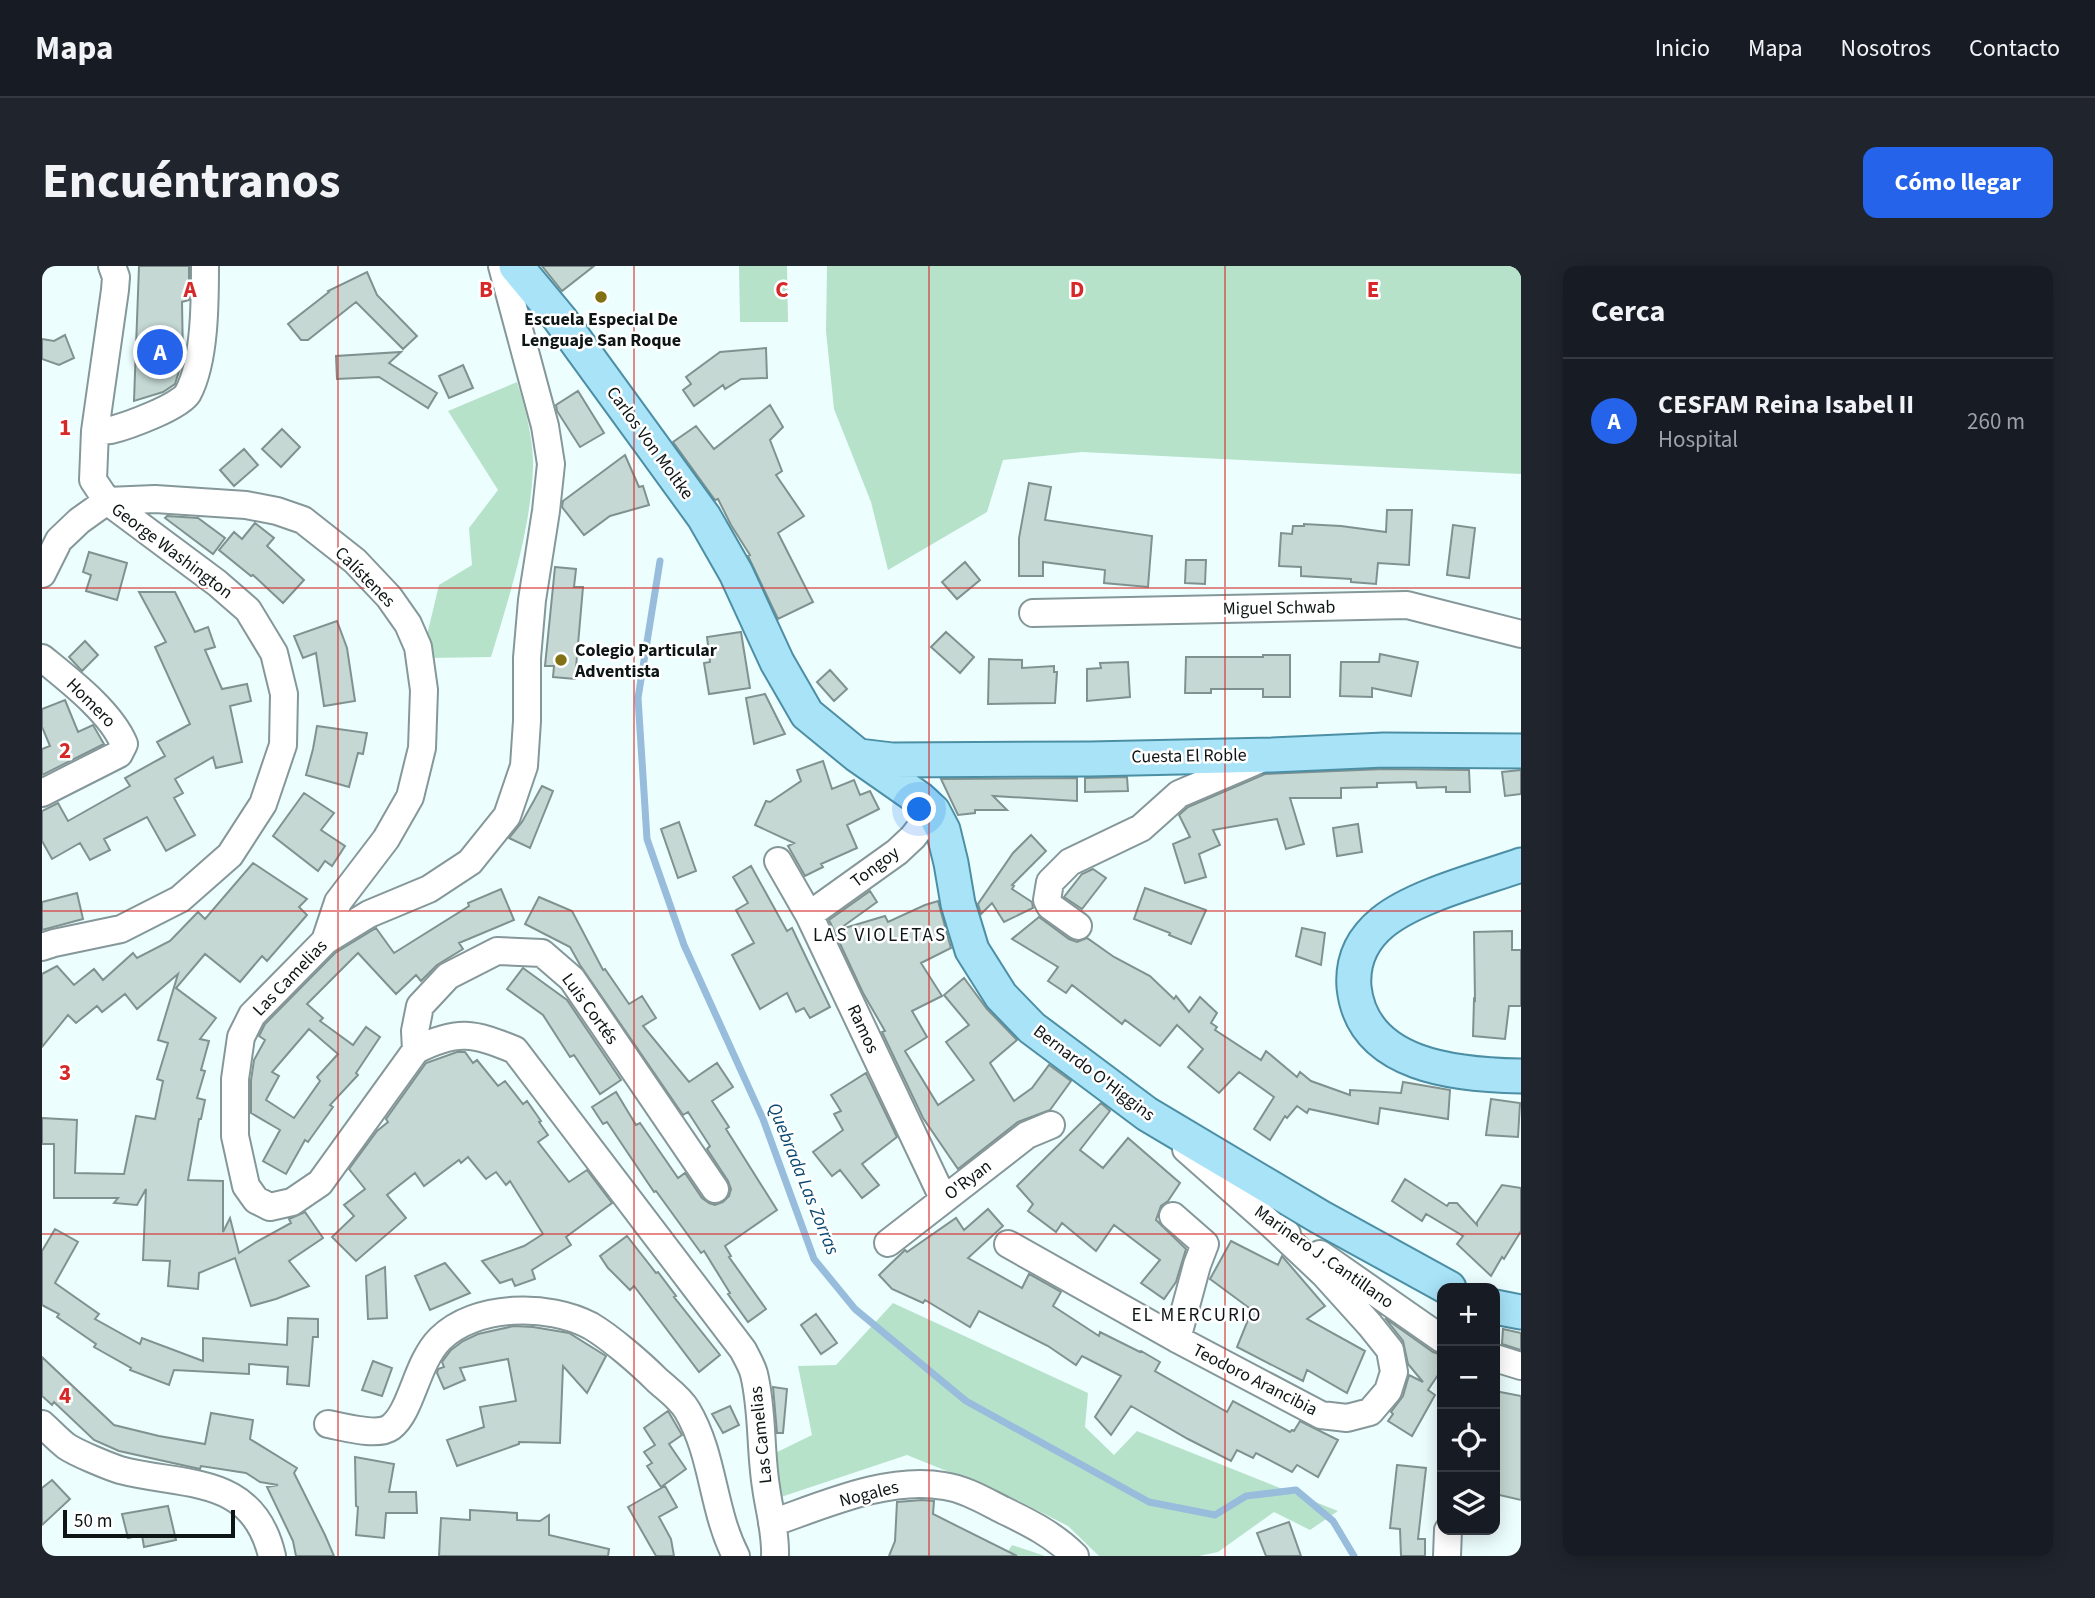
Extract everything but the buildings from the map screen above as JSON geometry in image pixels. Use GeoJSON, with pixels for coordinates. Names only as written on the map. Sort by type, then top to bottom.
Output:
{"type":"FeatureCollection","features":[{"type":"Feature","properties":{"kind":"main road","name":"Carlos Von Moltke"},"geometry":{"type":"LineString","coordinates":[[516,266],[560,319],[704,517],[736,573],[777,662],[807,714],[856,755]]}},
{"type":"Feature","properties":{"kind":"main road","name":"Cuesta El Roble"},"geometry":{"type":"LineString","coordinates":[[856,755],[892,760],[1103,758],[1384,750],[1521,751]]}},
{"type":"Feature","properties":{"kind":"main road","name":"Bernardo O'Higgins"},"geometry":{"type":"LineString","coordinates":[[856,755],[933,811],[943,830],[958,904],[972,950],[1001,996],[1032,1028],[1147,1114],[1320,1217],[1440,1283]]}},
{"type":"Feature","properties":{"kind":"main road"},"geometry":{"type":"LineString","coordinates":[[1521,865],[1411,905],[1384,922],[1363,942],[1353,976],[1355,995],[1363,1018],[1377,1038],[1397,1052],[1440,1069],[1485,1075],[1521,1076]]}},
{"type":"Feature","properties":{"kind":"main road"},"geometry":{"type":"LineString","coordinates":[[1500,1308],[1521,1312]]}},
{"type":"Feature","properties":{"kind":"street","name":"George Washington"},"geometry":{"type":"LineString","coordinates":[[42,947],[121,929],[180,899],[230,855],[263,804],[283,745],[284,694],[274,653],[248,610],[217,583],[107,501],[93,480],[95,431],[115,290],[113,266]]}},
{"type":"Feature","properties":{"kind":"street"},"geometry":{"type":"LineString","coordinates":[[95,431],[111,430],[145,417],[187,395],[199,352],[205,302],[205,266]]}},
{"type":"Feature","properties":{"kind":"street","name":"Las Camelias"},"geometry":{"type":"LineString","coordinates":[[502,266],[545,426],[551,464],[532,600],[527,658],[524,766],[507,816],[470,862],[429,889],[369,914],[325,940],[252,1015],[241,1037],[235,1079],[235,1136],[246,1186],[256,1200],[270,1207],[292,1202],[320,1183],[416,1050],[440,1038],[461,1036],[482,1037],[514,1050],[743,1350],[754,1372],[759,1404],[766,1487],[776,1538],[775,1556]]}},
{"type":"Feature","properties":{"kind":"street","name":"Calístenes"},"geometry":{"type":"LineString","coordinates":[[107,501],[155,499],[246,505],[303,520],[355,561],[389,597],[408,624],[418,647],[424,690],[422,748],[410,797],[386,839],[338,902],[325,940]]}},
{"type":"Feature","properties":{"kind":"street"},"geometry":{"type":"LineString","coordinates":[[42,574],[59,540],[107,501]]}},
{"type":"Feature","properties":{"kind":"street","name":"Miguel Schwab"},"geometry":{"type":"LineString","coordinates":[[1033,613],[1407,605],[1521,634]]}},
{"type":"Feature","properties":{"kind":"street","name":"Homero"},"geometry":{"type":"LineString","coordinates":[[42,658],[75,685],[118,729],[124,744],[119,754],[42,793]]}},
{"type":"Feature","properties":{"kind":"street"},"geometry":{"type":"LineString","coordinates":[[1078,926],[1050,906],[1047,900],[1050,882],[1070,862],[1141,828],[1179,794],[1272,754]]}},
{"type":"Feature","properties":{"kind":"street","name":"Tongoy"},"geometry":{"type":"LineString","coordinates":[[808,915],[897,852],[914,836],[933,811]]}},
{"type":"Feature","properties":{"kind":"street","name":"Ramos"},"geometry":{"type":"LineString","coordinates":[[778,861],[808,915],[943,1198]]}},
{"type":"Feature","properties":{"kind":"street","name":"Luis Cortés"},"geometry":{"type":"LineString","coordinates":[[416,1050],[415,1031],[420,1006],[448,976],[497,951],[542,953],[572,979],[715,1189]]}},
{"type":"Feature","properties":{"kind":"street","name":"Marinero J .Cantillano"},"geometry":{"type":"LineString","coordinates":[[1147,1114],[1272,1225],[1324,1257],[1437,1336]]}},
{"type":"Feature","properties":{"kind":"street","name":"O'Ryan"},"geometry":{"type":"LineString","coordinates":[[888,1243],[1027,1135],[1051,1125]]}},
{"type":"Feature","properties":{"kind":"street"},"geometry":{"type":"LineString","coordinates":[[1173,1216],[1205,1244],[1177,1339]]}},
{"type":"Feature","properties":{"kind":"street","name":"Teodoro Arancibia"},"geometry":{"type":"LineString","coordinates":[[1008,1244],[1177,1339],[1321,1415],[1346,1418],[1370,1412],[1388,1391],[1394,1372],[1390,1350],[1324,1274],[1272,1225]]}},
{"type":"Feature","properties":{"kind":"street"},"geometry":{"type":"LineString","coordinates":[[328,1424],[372,1431],[389,1429],[399,1418],[430,1350],[443,1336],[469,1321],[501,1311],[538,1311],[567,1315],[592,1326],[645,1368],[686,1407],[703,1441],[718,1506],[736,1556]]}},
{"type":"Feature","properties":{"kind":"street"},"geometry":{"type":"LineString","coordinates":[[1500,1360],[1521,1366]]}},
{"type":"Feature","properties":{"kind":"street"},"geometry":{"type":"LineString","coordinates":[[42,1424],[68,1447],[118,1469],[192,1482],[217,1489],[242,1502],[258,1519],[269,1541],[272,1556]]}},
{"type":"Feature","properties":{"kind":"street","name":"Nogales"},"geometry":{"type":"LineString","coordinates":[[772,1523],[880,1488],[902,1485],[943,1486],[961,1490],[1032,1524],[1062,1543],[1075,1556]]}},
{"type":"Feature","properties":{"kind":"street"},"geometry":{"type":"LineString","coordinates":[[1447,1556],[1448,1535]]}},
{"type":"Feature","properties":{"kind":"green space"},"geometry":{"type":"Polygon","coordinates":[[[739,266],[787,266],[788,322],[740,322],[739,266]]]}},
{"type":"Feature","properties":{"kind":"green space"},"geometry":{"type":"Polygon","coordinates":[[[827,266],[1521,266],[1521,474],[1082,452],[1003,460],[987,512],[888,570],[871,502],[834,409],[826,331],[827,266]]]}},
{"type":"Feature","properties":{"kind":"green space"},"geometry":{"type":"Polygon","coordinates":[[[517,382],[532,447],[531,491],[518,563],[491,657],[428,658],[427,635],[439,585],[472,565],[469,528],[498,490],[448,411],[517,382]]]}},
{"type":"Feature","properties":{"kind":"green space"},"geometry":{"type":"Polygon","coordinates":[[[893,1303],[1088,1393],[1085,1427],[1114,1455],[1137,1431],[1338,1511],[1310,1530],[1274,1512],[1218,1552],[1199,1556],[1099,1556],[1068,1526],[1011,1497],[907,1455],[775,1499],[767,1457],[812,1435],[798,1366],[836,1365],[893,1303]]]}},
{"type":"Feature","properties":{"kind":"green space"},"geometry":{"type":"Polygon","coordinates":[[[1012,1545],[1045,1556],[1005,1556],[1012,1545]]]}},
{"type":"Feature","properties":{"kind":"waterway","name":"Quebrada Las Zorras"},"geometry":{"type":"LineString","coordinates":[[660,561],[638,698],[647,839],[684,945],[763,1119],[814,1259],[855,1309],[966,1401],[1149,1502],[1215,1515],[1246,1496],[1296,1490],[1333,1521],[1354,1556]]}},
{"type":"Feature","properties":{"kind":"place","name":"Escuela Especial De Lenguaje San Roque"},"geometry":{"type":"Point","coordinates":[601,297]}},
{"type":"Feature","properties":{"kind":"place","name":"CESFAM Reina Isabel II"},"geometry":{"type":"Point","coordinates":[160,352]}},
{"type":"Feature","properties":{"kind":"place","name":"Colegio Particular Adventista"},"geometry":{"type":"Point","coordinates":[561,660]}},
{"type":"Feature","properties":{"kind":"district","name":"LAS VIOLETAS"},"geometry":{"type":"Point","coordinates":[880,935]}},
{"type":"Feature","properties":{"kind":"district","name":"EL MERCURIO"},"geometry":{"type":"Point","coordinates":[1197,1315]}}]}
